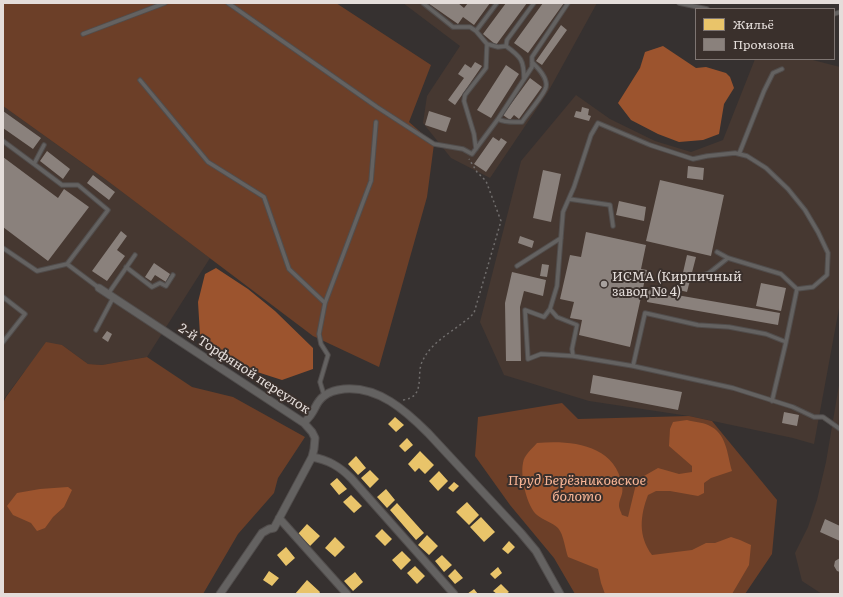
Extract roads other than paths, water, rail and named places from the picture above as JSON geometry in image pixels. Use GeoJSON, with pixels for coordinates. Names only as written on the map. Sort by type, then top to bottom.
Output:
{"type":"FeatureCollection","features":[{"type":"Feature","properties":{"kind":"street","name":"2-й Торфяной переулок"},"geometry":{"type":"LineString","coordinates":[[98,288],[304,423],[312,432],[314,438],[312,458],[274,528],[262,533],[220,594]]}},
{"type":"Feature","properties":{"kind":"street"},"geometry":{"type":"LineString","coordinates":[[304,423],[311,415],[317,402],[324,395],[332,391],[339,389],[368,390],[383,397],[414,419],[521,533],[536,551],[560,594]]}},
{"type":"Feature","properties":{"kind":"street"},"geometry":{"type":"LineString","coordinates":[[312,458],[322,459],[332,464],[350,478],[454,594]]}},
{"type":"Feature","properties":{"kind":"street"},"geometry":{"type":"LineString","coordinates":[[279,518],[347,594]]}},
{"type":"Feature","properties":{"kind":"lane"},"geometry":{"type":"LineString","coordinates":[[83,34],[165,3]]}},
{"type":"Feature","properties":{"kind":"lane"},"geometry":{"type":"LineString","coordinates":[[228,3],[377,107],[434,144],[463,149],[472,154],[524,80],[532,67],[532,58],[568,3]]}},
{"type":"Feature","properties":{"kind":"lane"},"geometry":{"type":"LineString","coordinates":[[423,3],[453,27],[470,27],[476,31],[487,44],[498,47],[506,46],[519,56],[523,62],[524,80]]}},
{"type":"Feature","properties":{"kind":"lane"},"geometry":{"type":"LineString","coordinates":[[476,31],[497,3]]}},
{"type":"Feature","properties":{"kind":"lane"},"geometry":{"type":"LineString","coordinates":[[506,46],[507,40],[534,3]]}},
{"type":"Feature","properties":{"kind":"lane"},"geometry":{"type":"LineString","coordinates":[[679,3],[702,8]]}},
{"type":"Feature","properties":{"kind":"lane"},"geometry":{"type":"LineString","coordinates":[[476,149],[474,134],[464,101],[465,95],[486,68],[487,44]]}},
{"type":"Feature","properties":{"kind":"lane"},"geometry":{"type":"LineString","coordinates":[[498,119],[501,121],[522,122],[546,87],[545,79],[532,62]]}},
{"type":"Feature","properties":{"kind":"lane"},"geometry":{"type":"LineString","coordinates":[[740,154],[764,90],[773,73],[782,69]]}},
{"type":"Feature","properties":{"kind":"lane"},"geometry":{"type":"LineString","coordinates":[[140,80],[208,162],[264,197],[289,269],[325,304]]}},
{"type":"Feature","properties":{"kind":"lane"},"geometry":{"type":"LineString","coordinates":[[324,395],[320,382],[328,355],[321,344],[319,334],[325,304],[371,181],[376,122]]}},
{"type":"Feature","properties":{"kind":"lane"},"geometry":{"type":"LineString","coordinates":[[797,289],[813,287],[827,275],[828,253],[804,210],[788,189],[766,168],[746,156],[736,153],[693,159],[650,145],[598,123],[591,135],[574,187],[563,212],[557,286],[550,309],[544,317],[525,310],[528,359],[541,354],[573,356],[633,366],[733,388],[793,407],[814,417],[823,417],[840,429]]}},
{"type":"Feature","properties":{"kind":"lane"},"geometry":{"type":"LineString","coordinates":[[3,141],[62,184],[78,185],[108,210],[67,264],[36,271],[3,248]]}},
{"type":"Feature","properties":{"kind":"lane"},"geometry":{"type":"LineString","coordinates":[[34,164],[44,145]]}},
{"type":"Feature","properties":{"kind":"lane"},"geometry":{"type":"LineString","coordinates":[[569,198],[610,205],[613,226]]}},
{"type":"Feature","properties":{"kind":"lane"},"geometry":{"type":"LineString","coordinates":[[517,266],[561,238]]}},
{"type":"Feature","properties":{"kind":"lane"},"geometry":{"type":"LineString","coordinates":[[717,252],[728,258],[782,274],[797,289]]}},
{"type":"Feature","properties":{"kind":"lane"},"geometry":{"type":"LineString","coordinates":[[96,330],[110,296],[126,267],[135,255]]}},
{"type":"Feature","properties":{"kind":"lane"},"geometry":{"type":"LineString","coordinates":[[694,278],[709,273],[728,258]]}},
{"type":"Feature","properties":{"kind":"lane"},"geometry":{"type":"LineString","coordinates":[[67,264],[98,288]]}},
{"type":"Feature","properties":{"kind":"lane"},"geometry":{"type":"LineString","coordinates":[[126,267],[152,287],[160,283],[166,286],[173,276]]}},
{"type":"Feature","properties":{"kind":"lane"},"geometry":{"type":"LineString","coordinates":[[772,400],[797,289]]}},
{"type":"Feature","properties":{"kind":"lane"},"geometry":{"type":"LineString","coordinates":[[3,297],[25,314],[3,342]]}},
{"type":"Feature","properties":{"kind":"lane"},"geometry":{"type":"LineString","coordinates":[[550,309],[557,318],[577,325],[572,349],[573,356]]}},
{"type":"Feature","properties":{"kind":"lane"},"geometry":{"type":"LineString","coordinates":[[633,366],[645,313],[698,325],[729,327],[766,334],[786,342]]}},
{"type":"Feature","properties":{"kind":"water"},"geometry":{"type":"Polygon","coordinates":[[[663,46],[696,68],[706,67],[726,73],[730,77],[734,88],[724,104],[719,134],[703,140],[679,142],[658,134],[631,120],[618,103],[640,68],[645,52],[663,46]]]}},
{"type":"Feature","properties":{"kind":"water"},"geometry":{"type":"Polygon","coordinates":[[[216,268],[248,289],[275,311],[313,348],[313,369],[282,380],[254,371],[220,354],[200,335],[198,302],[205,274],[216,268]]]}},
{"type":"Feature","properties":{"kind":"water","name":"Пруд Берёзниковское болото"},"geometry":{"type":"Polygon","coordinates":[[[687,420],[706,424],[719,433],[723,439],[732,471],[711,478],[704,483],[704,493],[698,496],[670,491],[656,491],[648,495],[642,518],[642,533],[644,541],[652,555],[692,550],[706,543],[715,543],[731,537],[751,545],[749,565],[732,594],[605,594],[598,569],[568,557],[563,538],[558,528],[539,517],[533,511],[527,498],[523,483],[522,469],[525,457],[537,443],[550,442],[577,444],[601,453],[618,471],[622,485],[622,494],[619,507],[622,515],[628,517],[637,480],[658,468],[679,474],[692,472],[692,466],[669,446],[670,429],[673,422],[687,420]]]}},
{"type":"Feature","properties":{"kind":"water"},"geometry":{"type":"Polygon","coordinates":[[[68,487],[72,490],[64,507],[53,517],[45,528],[37,531],[31,523],[13,515],[7,506],[17,493],[40,489],[68,487]]]}},
{"type":"Feature","properties":{"kind":"place","name":"ИСМА (Кирпичный завод № 4)"},"geometry":{"type":"Point","coordinates":[604,284]}}]}
